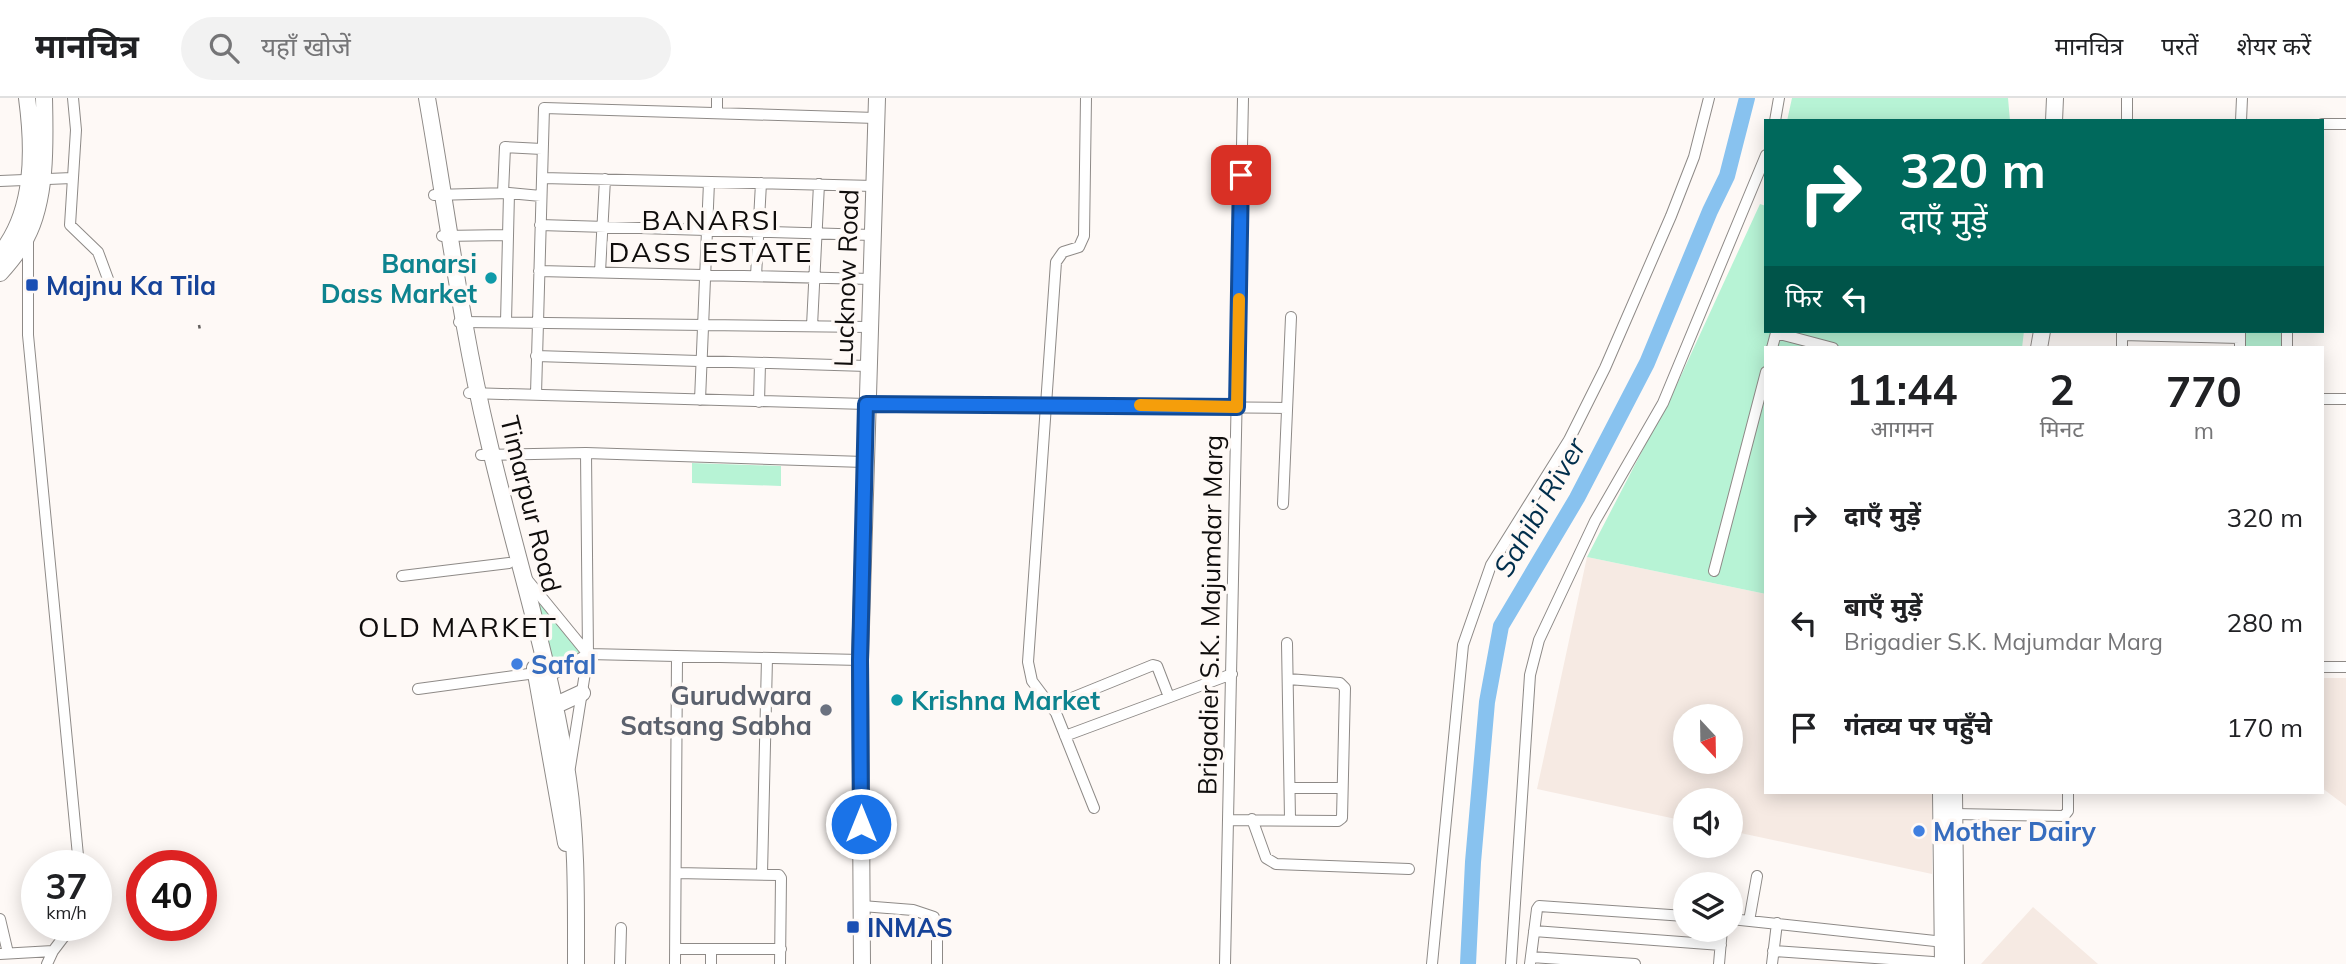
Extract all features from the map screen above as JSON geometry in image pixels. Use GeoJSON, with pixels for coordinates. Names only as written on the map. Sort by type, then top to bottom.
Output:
{"type":"FeatureCollection","features":[{"type":"Feature","properties":{"kind":"street"},"geometry":{"type":"LineString","coordinates":[[27,98],[36,180]]}},
{"type":"Feature","properties":{"kind":"street"},"geometry":{"type":"LineString","coordinates":[[1,271],[24,228],[36,180],[44,98]]}},
{"type":"Feature","properties":{"kind":"street"},"geometry":{"type":"LineString","coordinates":[[73,98],[76,130],[70,225],[98,252],[108,279]]}},
{"type":"Feature","properties":{"kind":"street","name":"Timarpur Road"},"geometry":{"type":"LineString","coordinates":[[418,98],[439,195],[473,393],[509,563],[541,677],[554,706],[568,777],[577,871],[576,964]]}},
{"type":"Feature","properties":{"kind":"street","name":"Timarpur Road"},"geometry":{"type":"LineString","coordinates":[[427,98],[439,195]]}},
{"type":"Feature","properties":{"kind":"street"},"geometry":{"type":"LineString","coordinates":[[717,98],[717,113]]}},
{"type":"Feature","properties":{"kind":"street","name":"Lucknow Road"},"geometry":{"type":"LineString","coordinates":[[862,964],[860,660],[877,98]]}},
{"type":"Feature","properties":{"kind":"street"},"geometry":{"type":"LineString","coordinates":[[1086,98],[1084,236],[1079,247],[1063,251],[1056,262],[1028,662],[1032,681],[1052,706],[1094,808]]}},
{"type":"Feature","properties":{"kind":"street","name":"Brigadier S.K. Majumdar Marg"},"geometry":{"type":"LineString","coordinates":[[1225,964],[1243,98]]}},
{"type":"Feature","properties":{"kind":"street"},"geometry":{"type":"LineString","coordinates":[[1432,964],[1464,645],[1491,565],[1581,418],[1605,368],[1694,157],[1709,98]]}},
{"type":"Feature","properties":{"kind":"street"},"geometry":{"type":"LineString","coordinates":[[1775,119],[1779,98]]}},
{"type":"Feature","properties":{"kind":"street"},"geometry":{"type":"LineString","coordinates":[[2045,119],[2046,98]]}},
{"type":"Feature","properties":{"kind":"street"},"geometry":{"type":"LineString","coordinates":[[2053,119],[2055,98]]}},
{"type":"Feature","properties":{"kind":"street"},"geometry":{"type":"LineString","coordinates":[[2127,98],[2127,119]]}},
{"type":"Feature","properties":{"kind":"street"},"geometry":{"type":"LineString","coordinates":[[2241,119],[2242,98]]}},
{"type":"Feature","properties":{"kind":"street"},"geometry":{"type":"LineString","coordinates":[[536,394],[542,110],[547,107],[876,118]]}},
{"type":"Feature","properties":{"kind":"street"},"geometry":{"type":"LineString","coordinates":[[2324,124],[2346,124]]}},
{"type":"Feature","properties":{"kind":"street"},"geometry":{"type":"LineString","coordinates":[[506,321],[508,235],[505,147],[542,149]]}},
{"type":"Feature","properties":{"kind":"street"},"geometry":{"type":"LineString","coordinates":[[1511,964],[1530,675],[1539,640],[1595,521],[1663,403],[1764,160]]}},
{"type":"Feature","properties":{"kind":"street"},"geometry":{"type":"LineString","coordinates":[[0,181],[72,178]]}},
{"type":"Feature","properties":{"kind":"street"},"geometry":{"type":"LineString","coordinates":[[542,178],[874,186]]}},
{"type":"Feature","properties":{"kind":"street"},"geometry":{"type":"LineString","coordinates":[[600,272],[605,180]]}},
{"type":"Feature","properties":{"kind":"street"},"geometry":{"type":"LineString","coordinates":[[699,400],[703,361],[709,182]]}},
{"type":"Feature","properties":{"kind":"street"},"geometry":{"type":"LineString","coordinates":[[756,276],[761,183]]}},
{"type":"Feature","properties":{"kind":"street"},"geometry":{"type":"LineString","coordinates":[[812,326],[818,184]]}},
{"type":"Feature","properties":{"kind":"street"},"geometry":{"type":"LineString","coordinates":[[439,195],[506,193],[541,196]]}},
{"type":"Feature","properties":{"kind":"street"},"geometry":{"type":"LineString","coordinates":[[540,226],[872,235]]}},
{"type":"Feature","properties":{"kind":"street"},"geometry":{"type":"LineString","coordinates":[[0,254],[24,228]]}},
{"type":"Feature","properties":{"kind":"street"},"geometry":{"type":"LineString","coordinates":[[24,228],[29,346],[77,850]]}},
{"type":"Feature","properties":{"kind":"street"},"geometry":{"type":"LineString","coordinates":[[446,236],[508,235]]}},
{"type":"Feature","properties":{"kind":"street"},"geometry":{"type":"LineString","coordinates":[[539,271],[871,279]]}},
{"type":"Feature","properties":{"kind":"street"},"geometry":{"type":"LineString","coordinates":[[1283,504],[1291,317]]}},
{"type":"Feature","properties":{"kind":"street"},"geometry":{"type":"LineString","coordinates":[[461,321],[869,327]]}},
{"type":"Feature","properties":{"kind":"street"},"geometry":{"type":"LineString","coordinates":[[1776,333],[1825,346]]}},
{"type":"Feature","properties":{"kind":"street"},"geometry":{"type":"LineString","coordinates":[[2122,333],[2240,339]]}},
{"type":"Feature","properties":{"kind":"street"},"geometry":{"type":"LineString","coordinates":[[536,356],[867,366]]}},
{"type":"Feature","properties":{"kind":"street"},"geometry":{"type":"LineString","coordinates":[[758,402],[760,363]]}},
{"type":"Feature","properties":{"kind":"street"},"geometry":{"type":"LineString","coordinates":[[1714,571],[1763,391]]}},
{"type":"Feature","properties":{"kind":"street"},"geometry":{"type":"LineString","coordinates":[[473,393],[866,404],[1287,408]]}},
{"type":"Feature","properties":{"kind":"street"},"geometry":{"type":"LineString","coordinates":[[2324,399],[2346,399]]}},
{"type":"Feature","properties":{"kind":"street"},"geometry":{"type":"LineString","coordinates":[[568,777],[588,654],[586,453]]}},
{"type":"Feature","properties":{"kind":"street"},"geometry":{"type":"LineString","coordinates":[[487,455],[586,453],[864,462]]}},
{"type":"Feature","properties":{"kind":"street","name":"Timarpur Road"},"geometry":{"type":"LineString","coordinates":[[487,455],[523,574],[541,677],[566,846],[567,964]]}},
{"type":"Feature","properties":{"kind":"street"},"geometry":{"type":"LineString","coordinates":[[402,576],[509,563]]}},
{"type":"Feature","properties":{"kind":"street"},"geometry":{"type":"LineString","coordinates":[[523,574],[588,654]]}},
{"type":"Feature","properties":{"kind":"street"},"geometry":{"type":"LineString","coordinates":[[1287,643],[1290,819]]}},
{"type":"Feature","properties":{"kind":"street"},"geometry":{"type":"LineString","coordinates":[[418,689],[541,677],[588,654],[860,660]]}},
{"type":"Feature","properties":{"kind":"street"},"geometry":{"type":"LineString","coordinates":[[675,964],[677,656]]}},
{"type":"Feature","properties":{"kind":"street"},"geometry":{"type":"LineString","coordinates":[[762,874],[767,658]]}},
{"type":"Feature","properties":{"kind":"street"},"geometry":{"type":"LineString","coordinates":[[1052,706],[1153,665],[1157,666],[1169,697]]}},
{"type":"Feature","properties":{"kind":"street"},"geometry":{"type":"LineString","coordinates":[[2324,667],[2346,667]]}},
{"type":"Feature","properties":{"kind":"street"},"geometry":{"type":"LineString","coordinates":[[1065,736],[1232,674]]}},
{"type":"Feature","properties":{"kind":"street"},"geometry":{"type":"LineString","coordinates":[[1228,820],[1338,821],[1344,814],[1342,788],[1345,688],[1340,683],[1288,679]]}},
{"type":"Feature","properties":{"kind":"street"},"geometry":{"type":"LineString","coordinates":[[554,706],[582,694]]}},
{"type":"Feature","properties":{"kind":"street"},"geometry":{"type":"LineString","coordinates":[[1290,788],[1342,788]]}},
{"type":"Feature","properties":{"kind":"street"},"geometry":{"type":"LineString","coordinates":[[1941,794],[1944,940],[1956,964]]}},
{"type":"Feature","properties":{"kind":"street"},"geometry":{"type":"LineString","coordinates":[[1773,951],[1936,963],[1944,940],[1955,814],[1954,794]]}},
{"type":"Feature","properties":{"kind":"street"},"geometry":{"type":"LineString","coordinates":[[1955,814],[2064,816],[2068,811],[2068,794]]}},
{"type":"Feature","properties":{"kind":"street"},"geometry":{"type":"LineString","coordinates":[[1252,820],[1266,858],[1276,864],[1409,869]]}},
{"type":"Feature","properties":{"kind":"street"},"geometry":{"type":"LineString","coordinates":[[676,873],[779,875],[780,964]]}},
{"type":"Feature","properties":{"kind":"street"},"geometry":{"type":"LineString","coordinates":[[1749,921],[1757,876]]}},
{"type":"Feature","properties":{"kind":"street"},"geometry":{"type":"LineString","coordinates":[[862,906],[913,910],[934,917],[937,926],[937,964]]}},
{"type":"Feature","properties":{"kind":"street"},"geometry":{"type":"LineString","coordinates":[[1635,964],[1531,961],[1537,909],[1539,906],[1673,915]]}},
{"type":"Feature","properties":{"kind":"street"},"geometry":{"type":"LineString","coordinates":[[0,919],[4,954],[53,951]]}},
{"type":"Feature","properties":{"kind":"street"},"geometry":{"type":"LineString","coordinates":[[1743,920],[1944,940]]}},
{"type":"Feature","properties":{"kind":"street"},"geometry":{"type":"LineString","coordinates":[[1772,964],[1777,923]]}},
{"type":"Feature","properties":{"kind":"street"},"geometry":{"type":"LineString","coordinates":[[620,964],[621,928]]}},
{"type":"Feature","properties":{"kind":"street"},"geometry":{"type":"LineString","coordinates":[[1534,931],[1721,945]]}},
{"type":"Feature","properties":{"kind":"street"},"geometry":{"type":"LineString","coordinates":[[47,964],[61,941]]}},
{"type":"Feature","properties":{"kind":"street"},"geometry":{"type":"LineString","coordinates":[[1719,964],[1721,942]]}},
{"type":"Feature","properties":{"kind":"street"},"geometry":{"type":"LineString","coordinates":[[675,949],[781,949]]}},
{"type":"Feature","properties":{"kind":"street"},"geometry":{"type":"LineString","coordinates":[[711,949],[711,964]]}},
{"type":"Feature","properties":{"kind":"shaded area"},"geometry":{"type":"Polygon","coordinates":[[[1587,557],[1764,594],[1764,794],[1932,794],[1932,874],[1743,834],[1743,788],[1673,788],[1673,818],[1537,789],[1587,557]]]}},
{"type":"Feature","properties":{"kind":"shaded area"},"geometry":{"type":"Polygon","coordinates":[[[2324,678],[2346,678],[2346,806],[2324,790],[2324,678]]]}},
{"type":"Feature","properties":{"kind":"shaded area"},"geometry":{"type":"Polygon","coordinates":[[[2033,907],[2098,964],[1981,964],[2033,907]]]}},
{"type":"Feature","properties":{"kind":"green space"},"geometry":{"type":"Polygon","coordinates":[[[1792,98],[2008,98],[2010,119],[1787,119],[1792,98]]]}},
{"type":"Feature","properties":{"kind":"green space"},"geometry":{"type":"Polygon","coordinates":[[[1760,204],[1764,205],[1764,333],[2024,333],[2022,346],[1764,346],[1764,594],[1587,557],[1679,380],[1760,204]]]}},
{"type":"Feature","properties":{"kind":"green space"},"geometry":{"type":"Polygon","coordinates":[[[2240,333],[2284,333],[2284,346],[2240,346],[2240,333]]]}},
{"type":"Feature","properties":{"kind":"green space"},"geometry":{"type":"Polygon","coordinates":[[[692,463],[781,466],[781,486],[692,483],[692,463]]]}},
{"type":"Feature","properties":{"kind":"green space"},"geometry":{"type":"Polygon","coordinates":[[[539,599],[581,652],[550,670],[535,601],[539,599]]]}},
{"type":"Feature","properties":{"kind":"waterway","name":"Sahibi River"},"geometry":{"type":"LineString","coordinates":[[1468,964],[1473,862],[1487,702],[1501,626],[1577,498],[1647,363],[1727,176],[1747,98]]}},
{"type":"Feature","properties":{"kind":"railway"},"geometry":{"type":"LineString","coordinates":[[199,325],[200,330]]}},
{"type":"Feature","properties":{"kind":"slow traffic"},"geometry":{"type":"LineString","coordinates":[[1140,405],[1237,407],[1239,299]]}},
{"type":"Feature","properties":{"kind":"place","name":"Banarsi Dass Market"},"geometry":{"type":"Point","coordinates":[491,278]}},
{"type":"Feature","properties":{"kind":"place","name":"Majnu Ka Tila"},"geometry":{"type":"Point","coordinates":[32,285]}},
{"type":"Feature","properties":{"kind":"place","name":"Safal"},"geometry":{"type":"Point","coordinates":[517,664]}},
{"type":"Feature","properties":{"kind":"place","name":"Krishna Market"},"geometry":{"type":"Point","coordinates":[897,700]}},
{"type":"Feature","properties":{"kind":"place","name":"Gurudwara Satsang Sabha"},"geometry":{"type":"Point","coordinates":[826,710]}},
{"type":"Feature","properties":{"kind":"place","name":"Mother Dairy"},"geometry":{"type":"Point","coordinates":[1919,831]}},
{"type":"Feature","properties":{"kind":"place","name":"INMAS"},"geometry":{"type":"Point","coordinates":[853,927]}},
{"type":"Feature","properties":{"kind":"district","name":"BANARSI DASS ESTATE"},"geometry":{"type":"Point","coordinates":[711,235]}},
{"type":"Feature","properties":{"kind":"district","name":"OLD MARKET"},"geometry":{"type":"Point","coordinates":[458,626]}},
{"type":"Feature","properties":{"kind":"route"},"geometry":{"type":"LineString","coordinates":[[861,824],[860,660],[866,404],[892,402],[1237,407],[1241,175]]}}]}
